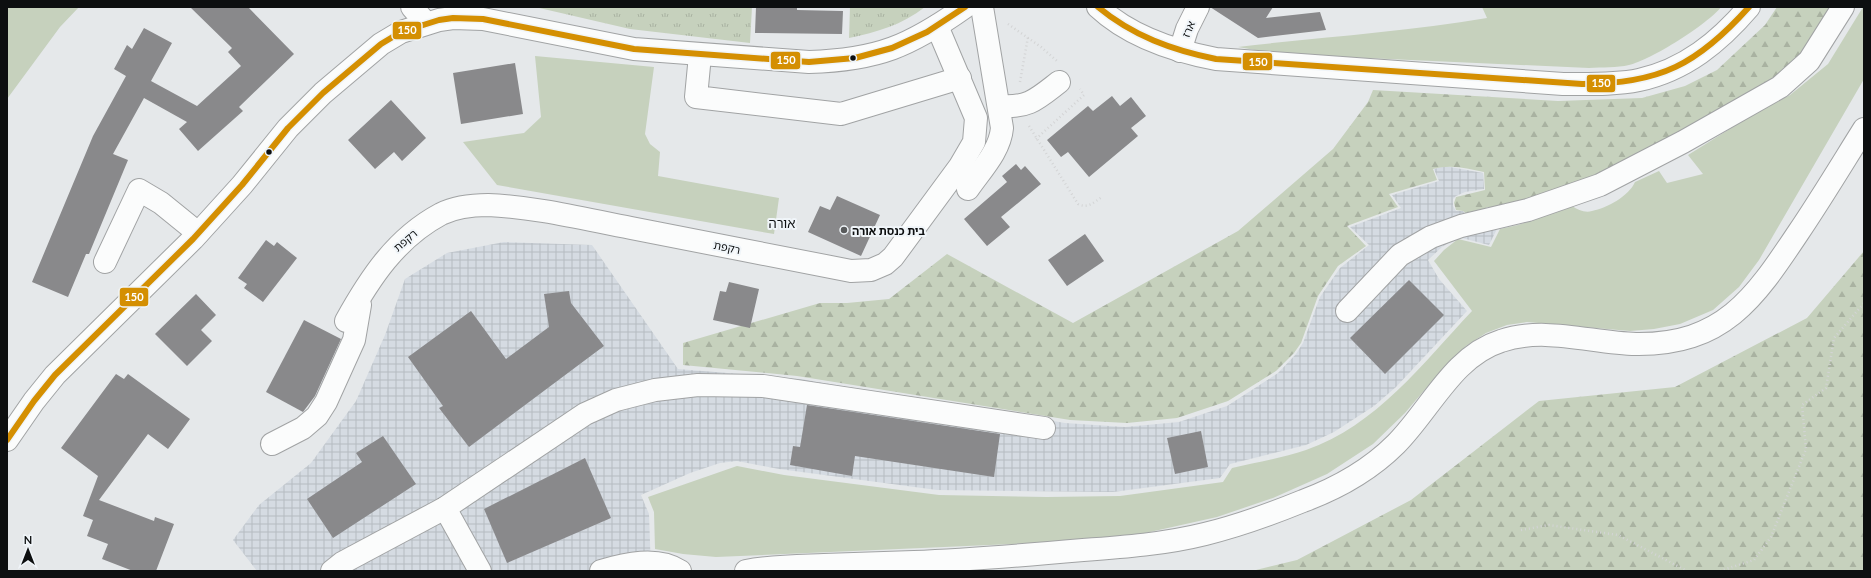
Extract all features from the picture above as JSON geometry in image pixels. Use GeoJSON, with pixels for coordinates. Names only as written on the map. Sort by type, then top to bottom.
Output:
{"type":"FeatureCollection","features":[{"type":"Feature","properties":{"kind":"street"},"geometry":{"type":"LineString","coordinates":[[937,26],[958,7]]}},
{"type":"Feature","properties":{"kind":"street"},"geometry":{"type":"LineString","coordinates":[[7,440],[34,401],[55,375],[198,233],[242,185],[288,128],[317,98],[391,38],[401,32],[419,15],[468,18],[502,15],[609,46],[700,55],[809,62],[846,60],[874,55],[895,49],[937,26],[965,7]]}},
{"type":"Feature","properties":{"kind":"street"},"geometry":{"type":"LineString","coordinates":[[982,7],[1013,106]]}},
{"type":"Feature","properties":{"kind":"street"},"geometry":{"type":"LineString","coordinates":[[1098,7],[1130,30],[1151,41],[1198,56],[1236,62],[1563,84],[1640,80],[1676,68],[1705,51],[1733,26],[1749,7]]}},
{"type":"Feature","properties":{"kind":"street","name":"ארז"},"geometry":{"type":"LineString","coordinates":[[1180,51],[1187,29],[1198,7]]}},
{"type":"Feature","properties":{"kind":"street"},"geometry":{"type":"LineString","coordinates":[[1347,312],[1377,277],[1400,255],[1431,236],[1461,226],[1528,210],[1600,185],[1683,142],[1780,87],[1809,61],[1843,7]]}},
{"type":"Feature","properties":{"kind":"street","name":"רקפת"},"geometry":{"type":"LineString","coordinates":[[346,321],[363,292],[388,256],[410,235],[442,214],[468,206],[489,205],[564,215],[851,271],[876,269],[885,264],[897,253],[960,166],[974,142],[976,118],[937,26]]}},
{"type":"Feature","properties":{"kind":"street"},"geometry":{"type":"LineString","coordinates":[[700,55],[696,97],[841,114],[960,78]]}},
{"type":"Feature","properties":{"kind":"street"},"geometry":{"type":"LineString","coordinates":[[968,189],[998,146],[1002,137],[1002,118],[1013,106],[1035,101],[1059,82]]}},
{"type":"Feature","properties":{"kind":"street"},"geometry":{"type":"LineString","coordinates":[[746,571],[788,566],[934,561],[1155,544],[1205,534],[1251,520],[1304,501],[1347,482],[1374,465],[1398,443],[1468,359],[1486,347],[1520,337],[1540,336],[1628,344],[1658,344],[1681,341],[1704,332],[1726,320],[1749,300],[1774,269],[1864,130]]}},
{"type":"Feature","properties":{"kind":"street"},"geometry":{"type":"LineString","coordinates":[[105,262],[139,190],[162,203],[198,233]]}},
{"type":"Feature","properties":{"kind":"street"},"geometry":{"type":"LineString","coordinates":[[272,444],[303,428],[317,416],[326,402],[354,340],[363,292]]}},
{"type":"Feature","properties":{"kind":"street"},"geometry":{"type":"LineString","coordinates":[[332,571],[342,563],[445,508],[585,414],[600,406],[635,394],[676,387],[720,385],[763,386],[1044,428]]}},
{"type":"Feature","properties":{"kind":"street"},"geometry":{"type":"LineString","coordinates":[[445,508],[480,571]]}},
{"type":"Feature","properties":{"kind":"street"},"geometry":{"type":"LineString","coordinates":[[601,571],[623,566],[658,563],[680,571]]}},
{"type":"Feature","properties":{"kind":"path"},"geometry":{"type":"LineString","coordinates":[[1028,38],[1013,106],[1025,121],[1078,204],[1083,207],[1089,206],[1102,197]]}},
{"type":"Feature","properties":{"kind":"path"},"geometry":{"type":"LineString","coordinates":[[1720,571],[1754,560],[1771,537],[1806,449],[1802,404],[1826,388],[1834,338],[1864,303]]}},
{"type":"Feature","properties":{"kind":"path"},"geometry":{"type":"LineString","coordinates":[[1521,530],[1549,525],[1618,535],[1687,571]]}},
{"type":"Feature","properties":{"kind":"shaded area"},"geometry":{"type":"Polygon","coordinates":[[[1445,166],[1483,173],[1484,189],[1465,192],[1456,196],[1453,199],[1453,206],[1456,211],[1463,211],[1466,215],[1498,227],[1489,245],[1458,237],[1442,247],[1428,260],[1439,279],[1467,311],[1396,387],[1374,406],[1334,432],[1306,445],[1230,464],[1220,478],[1113,492],[937,490],[779,469],[737,461],[720,463],[690,473],[641,495],[649,514],[651,571],[257,571],[233,540],[259,505],[311,463],[356,401],[385,335],[405,279],[447,253],[504,242],[592,245],[678,369],[800,379],[1065,423],[1125,427],[1179,422],[1227,406],[1278,373],[1296,354],[1303,343],[1320,297],[1340,268],[1369,245],[1350,227],[1401,208],[1392,195],[1439,181],[1434,169],[1445,166]]]}},
{"type":"Feature","properties":{"kind":"green space"},"geometry":{"type":"Polygon","coordinates":[[[7,7],[79,7],[60,27],[7,99],[7,7]]]}},
{"type":"Feature","properties":{"kind":"green space"},"geometry":{"type":"Polygon","coordinates":[[[535,7],[752,7],[750,43],[630,29],[535,7]]]}},
{"type":"Feature","properties":{"kind":"green space"},"geometry":{"type":"Polygon","coordinates":[[[850,7],[925,7],[907,19],[889,27],[849,38],[850,7]]]}},
{"type":"Feature","properties":{"kind":"green space"},"geometry":{"type":"Polygon","coordinates":[[[1482,7],[1721,7],[1692,32],[1664,49],[1639,62],[1620,67],[1589,68],[1278,54],[1238,47],[1394,31],[1487,18],[1482,7]]]}},
{"type":"Feature","properties":{"kind":"green space"},"geometry":{"type":"Polygon","coordinates":[[[1777,7],[1835,7],[1820,30],[1787,70],[1731,107],[1614,168],[1511,207],[1487,207],[1481,214],[1467,214],[1463,211],[1456,210],[1454,203],[1456,197],[1485,190],[1484,172],[1452,167],[1433,169],[1437,180],[1389,194],[1398,207],[1347,226],[1366,246],[1338,266],[1318,296],[1301,343],[1294,353],[1276,371],[1228,401],[1177,418],[1127,423],[1070,420],[797,376],[683,365],[683,343],[820,303],[847,303],[889,299],[947,254],[1073,323],[1238,231],[1333,149],[1368,102],[1373,90],[1558,101],[1642,98],[1685,86],[1717,70],[1765,25],[1777,7]]]}},
{"type":"Feature","properties":{"kind":"green space"},"geometry":{"type":"Polygon","coordinates":[[[1863,7],[1864,79],[1759,260],[1739,287],[1713,310],[1680,324],[1654,329],[1630,331],[1527,322],[1507,325],[1486,333],[1466,346],[1444,367],[1405,413],[1373,444],[1327,474],[1273,498],[1217,517],[1141,534],[1056,542],[716,557],[683,554],[655,549],[654,512],[648,497],[737,466],[784,475],[939,495],[1047,497],[1120,496],[1223,482],[1232,468],[1297,453],[1331,439],[1355,425],[1397,391],[1472,311],[1434,261],[1444,250],[1458,239],[1491,247],[1500,229],[1518,225],[1572,206],[1587,212],[1604,207],[1623,197],[1635,182],[1659,171],[1667,183],[1703,174],[1688,155],[1749,117],[1790,95],[1828,64],[1863,7]]]}},
{"type":"Feature","properties":{"kind":"green space"},"geometry":{"type":"Polygon","coordinates":[[[535,56],[654,67],[645,134],[650,144],[660,152],[658,176],[779,198],[774,234],[497,185],[463,142],[524,133],[541,117],[535,56]]]}},
{"type":"Feature","properties":{"kind":"green space"},"geometry":{"type":"Polygon","coordinates":[[[1864,251],[1864,571],[1252,571],[1297,560],[1411,500],[1539,401],[1675,387],[1807,318],[1864,251]]]}},
{"type":"Feature","properties":{"kind":"building"},"geometry":{"type":"Polygon","coordinates":[[[190,7],[248,7],[294,54],[239,107],[243,111],[198,151],[179,129],[187,122],[144,98],[113,154],[128,160],[89,254],[86,254],[68,297],[32,282],[93,136],[126,76],[114,69],[127,45],[132,49],[144,28],[172,43],[151,81],[197,106],[241,66],[228,52],[232,48],[190,7]]]}},
{"type":"Feature","properties":{"kind":"building"},"geometry":{"type":"Polygon","coordinates":[[[756,7],[797,7],[797,10],[843,11],[842,34],[755,33],[756,7]]]}},
{"type":"Feature","properties":{"kind":"building"},"geometry":{"type":"Polygon","coordinates":[[[1210,7],[1273,7],[1266,18],[1320,12],[1326,30],[1258,38],[1210,7]]]}},
{"type":"Feature","properties":{"kind":"building"},"geometry":{"type":"Polygon","coordinates":[[[515,63],[523,114],[461,124],[453,73],[515,63]]]}},
{"type":"Feature","properties":{"kind":"building"},"geometry":{"type":"Polygon","coordinates":[[[1112,96],[1120,106],[1131,97],[1146,116],[1131,128],[1138,136],[1089,177],[1068,152],[1061,157],[1047,140],[1088,106],[1093,111],[1112,96]]]}},
{"type":"Feature","properties":{"kind":"building"},"geometry":{"type":"Polygon","coordinates":[[[391,100],[426,138],[402,161],[394,152],[375,169],[348,140],[391,100]]]}},
{"type":"Feature","properties":{"kind":"building"},"geometry":{"type":"Polygon","coordinates":[[[1016,164],[1021,170],[1025,166],[1041,184],[1001,217],[1010,227],[987,246],[964,219],[1007,182],[1002,176],[1016,164]]]}},
{"type":"Feature","properties":{"kind":"building"},"geometry":{"type":"Polygon","coordinates":[[[837,196],[880,215],[861,256],[808,232],[820,206],[830,210],[837,196]]]}},
{"type":"Feature","properties":{"kind":"building"},"geometry":{"type":"Polygon","coordinates":[[[1085,234],[1104,261],[1067,286],[1048,260],[1085,234]]]}},
{"type":"Feature","properties":{"kind":"building"},"geometry":{"type":"Polygon","coordinates":[[[266,240],[274,246],[277,242],[297,258],[263,302],[244,288],[247,284],[238,278],[266,240]]]}},
{"type":"Feature","properties":{"kind":"building"},"geometry":{"type":"Polygon","coordinates":[[[1409,280],[1444,315],[1385,374],[1350,338],[1409,280]]]}},
{"type":"Feature","properties":{"kind":"building"},"geometry":{"type":"Polygon","coordinates":[[[729,282],[759,289],[750,328],[713,320],[720,291],[726,292],[729,282]]]}},
{"type":"Feature","properties":{"kind":"building"},"geometry":{"type":"Polygon","coordinates":[[[569,291],[571,303],[604,346],[469,447],[439,408],[443,406],[408,357],[471,311],[506,359],[549,327],[544,294],[569,291]]]}},
{"type":"Feature","properties":{"kind":"building"},"geometry":{"type":"Polygon","coordinates":[[[196,294],[216,315],[201,330],[212,341],[187,366],[155,334],[196,294]]]}},
{"type":"Feature","properties":{"kind":"building"},"geometry":{"type":"Polygon","coordinates":[[[304,320],[341,339],[315,396],[303,412],[266,392],[304,320]]]}},
{"type":"Feature","properties":{"kind":"building"},"geometry":{"type":"Polygon","coordinates":[[[116,374],[124,379],[128,374],[190,419],[168,449],[148,434],[99,500],[154,521],[155,517],[174,524],[156,571],[133,571],[102,559],[108,544],[87,536],[93,520],[83,516],[98,476],[61,448],[116,374]]]}},
{"type":"Feature","properties":{"kind":"building"},"geometry":{"type":"Polygon","coordinates":[[[807,405],[1000,434],[994,477],[855,456],[852,476],[790,465],[793,446],[800,447],[807,405]]]}},
{"type":"Feature","properties":{"kind":"building"},"geometry":{"type":"Polygon","coordinates":[[[1201,431],[1208,467],[1175,474],[1167,438],[1201,431]]]}},
{"type":"Feature","properties":{"kind":"building"},"geometry":{"type":"Polygon","coordinates":[[[383,436],[416,484],[333,538],[307,499],[362,462],[356,453],[383,436]]]}},
{"type":"Feature","properties":{"kind":"building"},"geometry":{"type":"Polygon","coordinates":[[[585,458],[611,518],[507,563],[484,509],[585,458]]]}},
{"type":"Feature","properties":{"kind":"transit line","name":"150"},"geometry":{"type":"LineString","coordinates":[[7,440],[34,401],[55,375],[193,239],[242,185],[288,128],[323,93],[381,44],[401,32],[439,20],[453,18],[483,19],[634,49],[809,62],[855,58],[892,48],[927,32],[965,7]]}},
{"type":"Feature","properties":{"kind":"transit line","name":"150"},"geometry":{"type":"LineString","coordinates":[[1098,7],[1111,17],[1139,34],[1184,51],[1216,59],[1582,84],[1634,80],[1656,75],[1676,67],[1712,43],[1749,7]]}},
{"type":"Feature","properties":{"kind":"place","name":"בית כנסת אורה"},"geometry":{"type":"Point","coordinates":[844,230]}},
{"type":"Feature","properties":{"kind":"district","name":"אורה"},"geometry":{"type":"Point","coordinates":[782,223]}}]}
